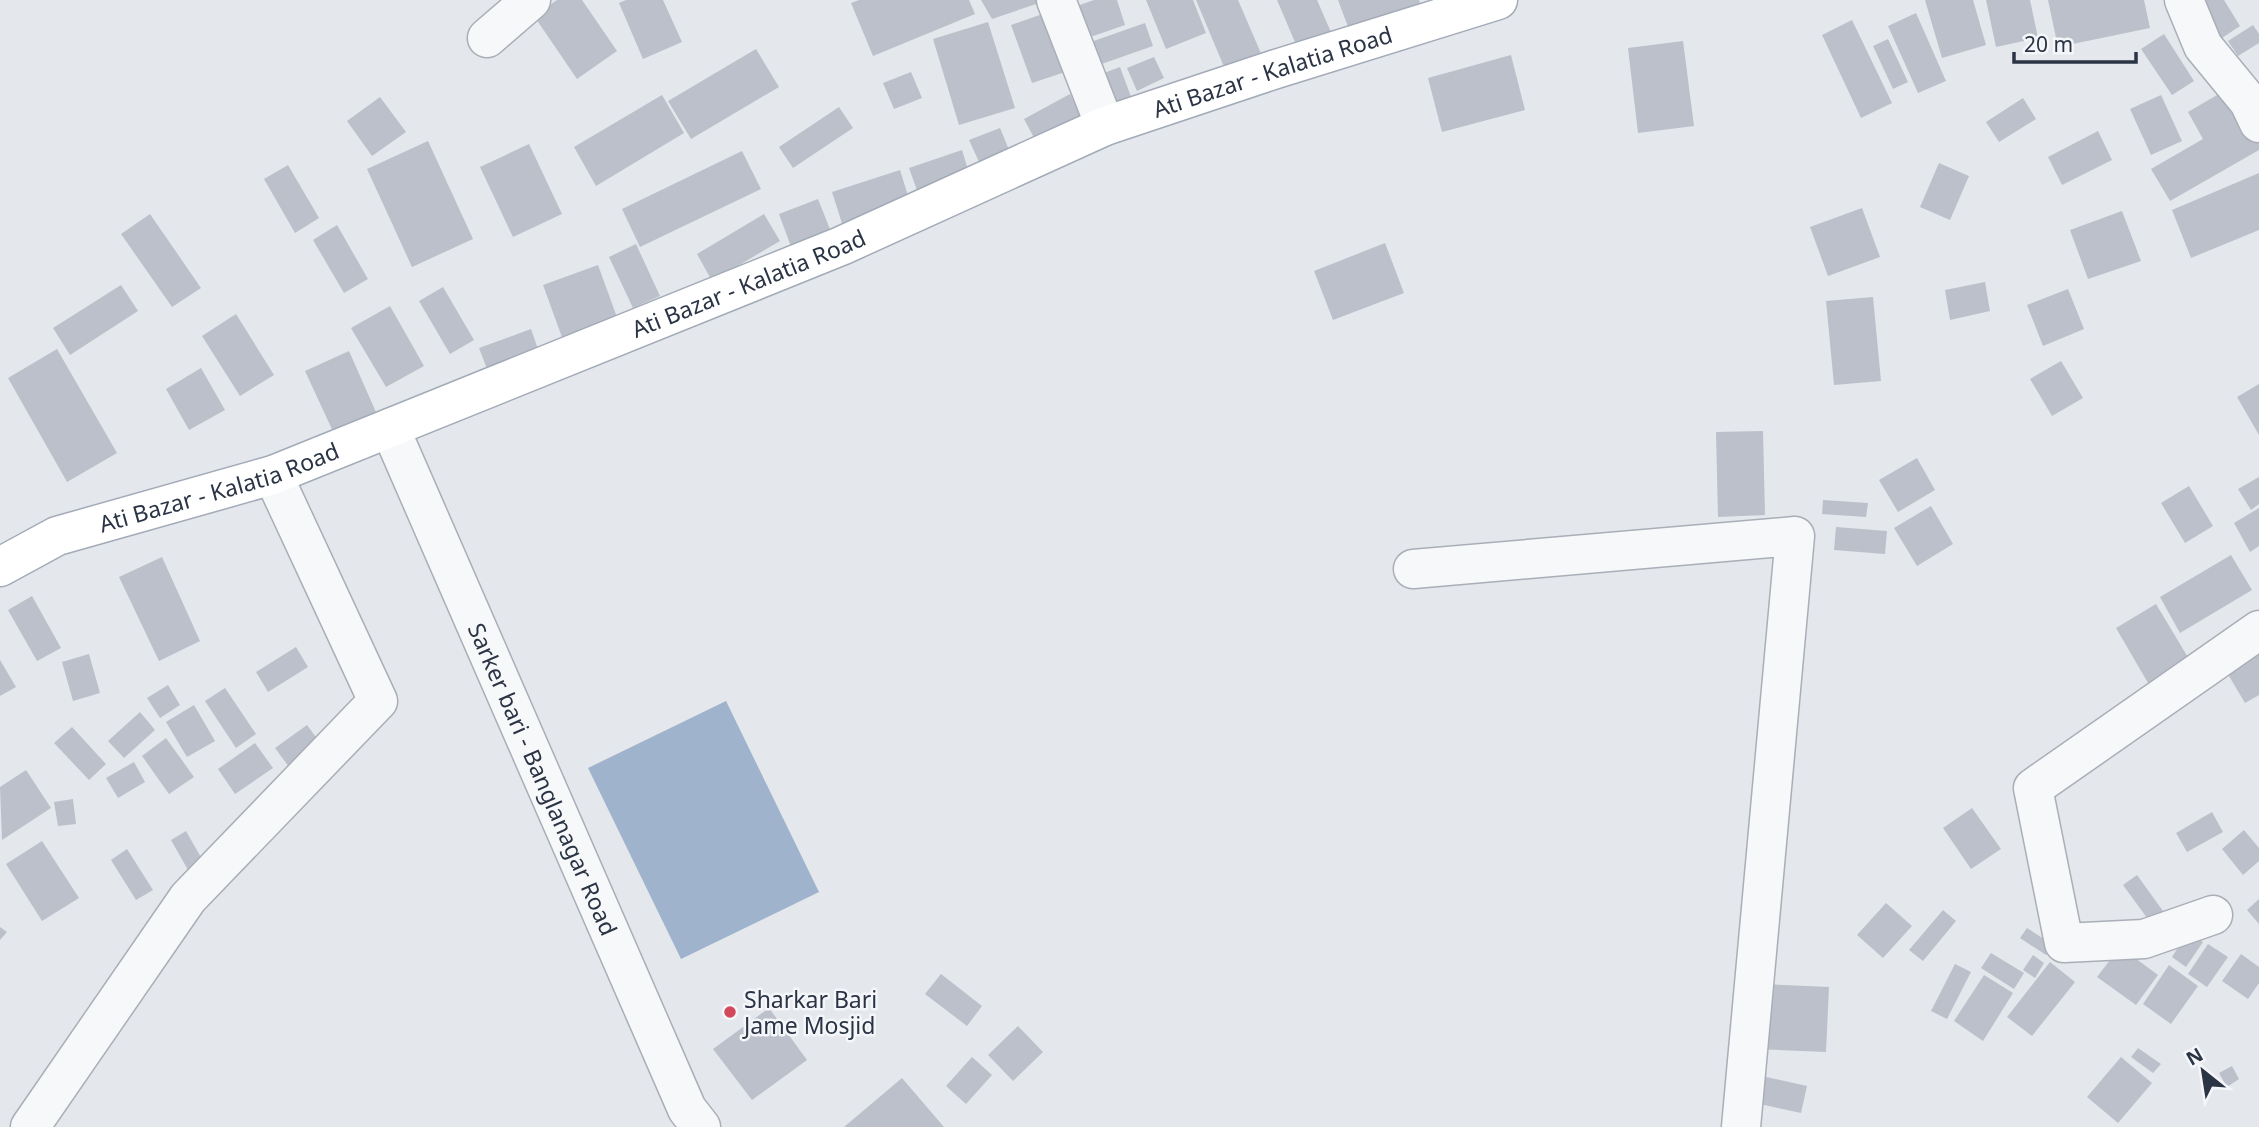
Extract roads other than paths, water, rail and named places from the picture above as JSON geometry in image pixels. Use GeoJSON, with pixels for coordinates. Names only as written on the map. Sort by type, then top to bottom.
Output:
{"type":"FeatureCollection","features":[{"type":"Feature","properties":{"kind":"main road","name":"Ati Bazar - Kalatia Road"},"geometry":{"type":"LineString","coordinates":[[0,567],[57,536],[273,475],[841,246],[1105,126],[1498,0]]}},
{"type":"Feature","properties":{"kind":"street"},"geometry":{"type":"LineString","coordinates":[[487,38],[531,0]]}},
{"type":"Feature","properties":{"kind":"street"},"geometry":{"type":"LineString","coordinates":[[1056,0],[1105,126]]}},
{"type":"Feature","properties":{"kind":"street"},"geometry":{"type":"LineString","coordinates":[[2184,0],[2203,46],[2249,103],[2259,123]]}},
{"type":"Feature","properties":{"kind":"street","name":"Sarker bari - Banglanagar Road"},"geometry":{"type":"LineString","coordinates":[[390,428],[685,1121]]}},
{"type":"Feature","properties":{"kind":"street"},"geometry":{"type":"LineString","coordinates":[[30,1127],[188,898],[378,701],[273,475]]}},
{"type":"Feature","properties":{"kind":"street"},"geometry":{"type":"LineString","coordinates":[[1413,569],[1795,536],[1741,1127]]}},
{"type":"Feature","properties":{"kind":"street"},"geometry":{"type":"LineString","coordinates":[[2213,915],[2144,939],[2064,943],[2033,788],[2259,630]]}},
{"type":"Feature","properties":{"kind":"water"},"geometry":{"type":"Polygon","coordinates":[[[726,701],[819,892],[681,959],[588,768],[726,701]]]}},
{"type":"Feature","properties":{"kind":"place","name":"Sharkar Bari Jame Mosjid"},"geometry":{"type":"Point","coordinates":[730,1012]}}]}
